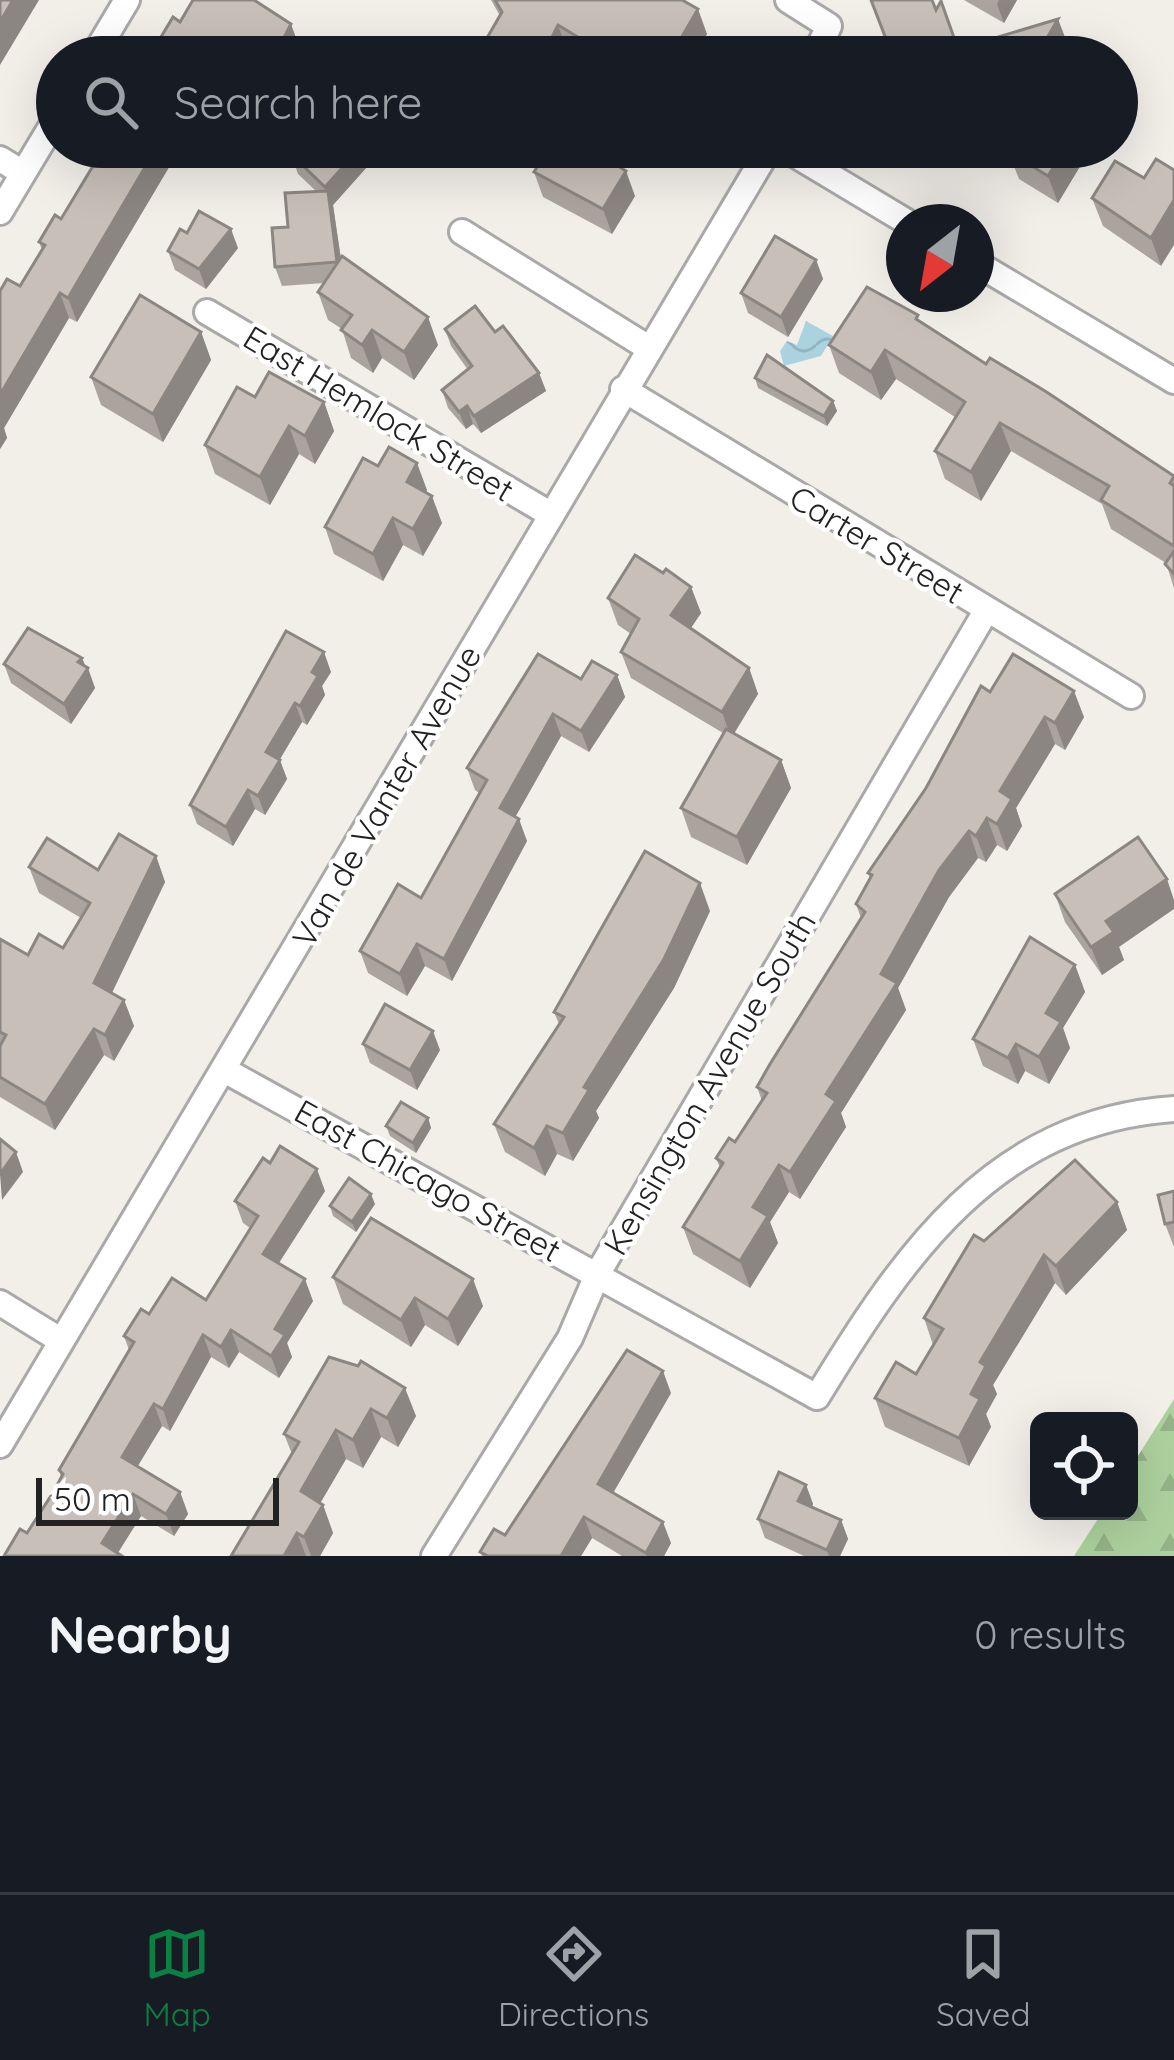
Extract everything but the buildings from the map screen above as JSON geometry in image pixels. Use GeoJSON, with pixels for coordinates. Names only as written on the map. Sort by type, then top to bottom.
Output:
{"type":"FeatureCollection","features":[{"type":"Feature","properties":{"kind":"street"},"geometry":{"type":"LineString","coordinates":[[106,36],[127,0]]}},
{"type":"Feature","properties":{"kind":"street"},"geometry":{"type":"LineString","coordinates":[[788,0],[829,26],[824,36]]}},
{"type":"Feature","properties":{"kind":"street"},"geometry":{"type":"LineString","coordinates":[[0,212],[36,152]]}},
{"type":"Feature","properties":{"kind":"street"},"geometry":{"type":"LineString","coordinates":[[0,159],[23,173]]}},
{"type":"Feature","properties":{"kind":"street","name":"Van de Vanter Avenue"},"geometry":{"type":"LineString","coordinates":[[0,1445],[226,1071],[646,347],[757,168]]}},
{"type":"Feature","properties":{"kind":"street"},"geometry":{"type":"LineString","coordinates":[[817,168],[886,209]]}},
{"type":"Feature","properties":{"kind":"street"},"geometry":{"type":"LineString","coordinates":[[462,232],[646,347]]}},
{"type":"Feature","properties":{"kind":"street"},"geometry":{"type":"LineString","coordinates":[[994,274],[1174,381]]}},
{"type":"Feature","properties":{"kind":"street","name":"East Hemlock Street"},"geometry":{"type":"LineString","coordinates":[[207,312],[550,514]]}},
{"type":"Feature","properties":{"kind":"street","name":"Carter Street"},"geometry":{"type":"LineString","coordinates":[[623,388],[1131,696]]}},
{"type":"Feature","properties":{"kind":"street","name":"Kensington Avenue South"},"geometry":{"type":"LineString","coordinates":[[434,1556],[570,1338],[598,1273],[986,610]]}},
{"type":"Feature","properties":{"kind":"street","name":"East Chicago Street"},"geometry":{"type":"LineString","coordinates":[[226,1071],[817,1397],[878,1297],[941,1220],[1012,1161],[1071,1130],[1125,1112],[1174,1109]]}},
{"type":"Feature","properties":{"kind":"street"},"geometry":{"type":"LineString","coordinates":[[0,1303],[60,1340]]}},
{"type":"Feature","properties":{"kind":"green space"},"geometry":{"type":"Polygon","coordinates":[[[1174,1399],[1174,1556],[1074,1556],[1097,1520],[1138,1520],[1138,1456],[1174,1399]]]}},
{"type":"Feature","properties":{"kind":"water"},"geometry":{"type":"Polygon","coordinates":[[[806,321],[833,336],[821,356],[784,366],[780,351],[787,341],[797,345],[806,321]]]}}]}
